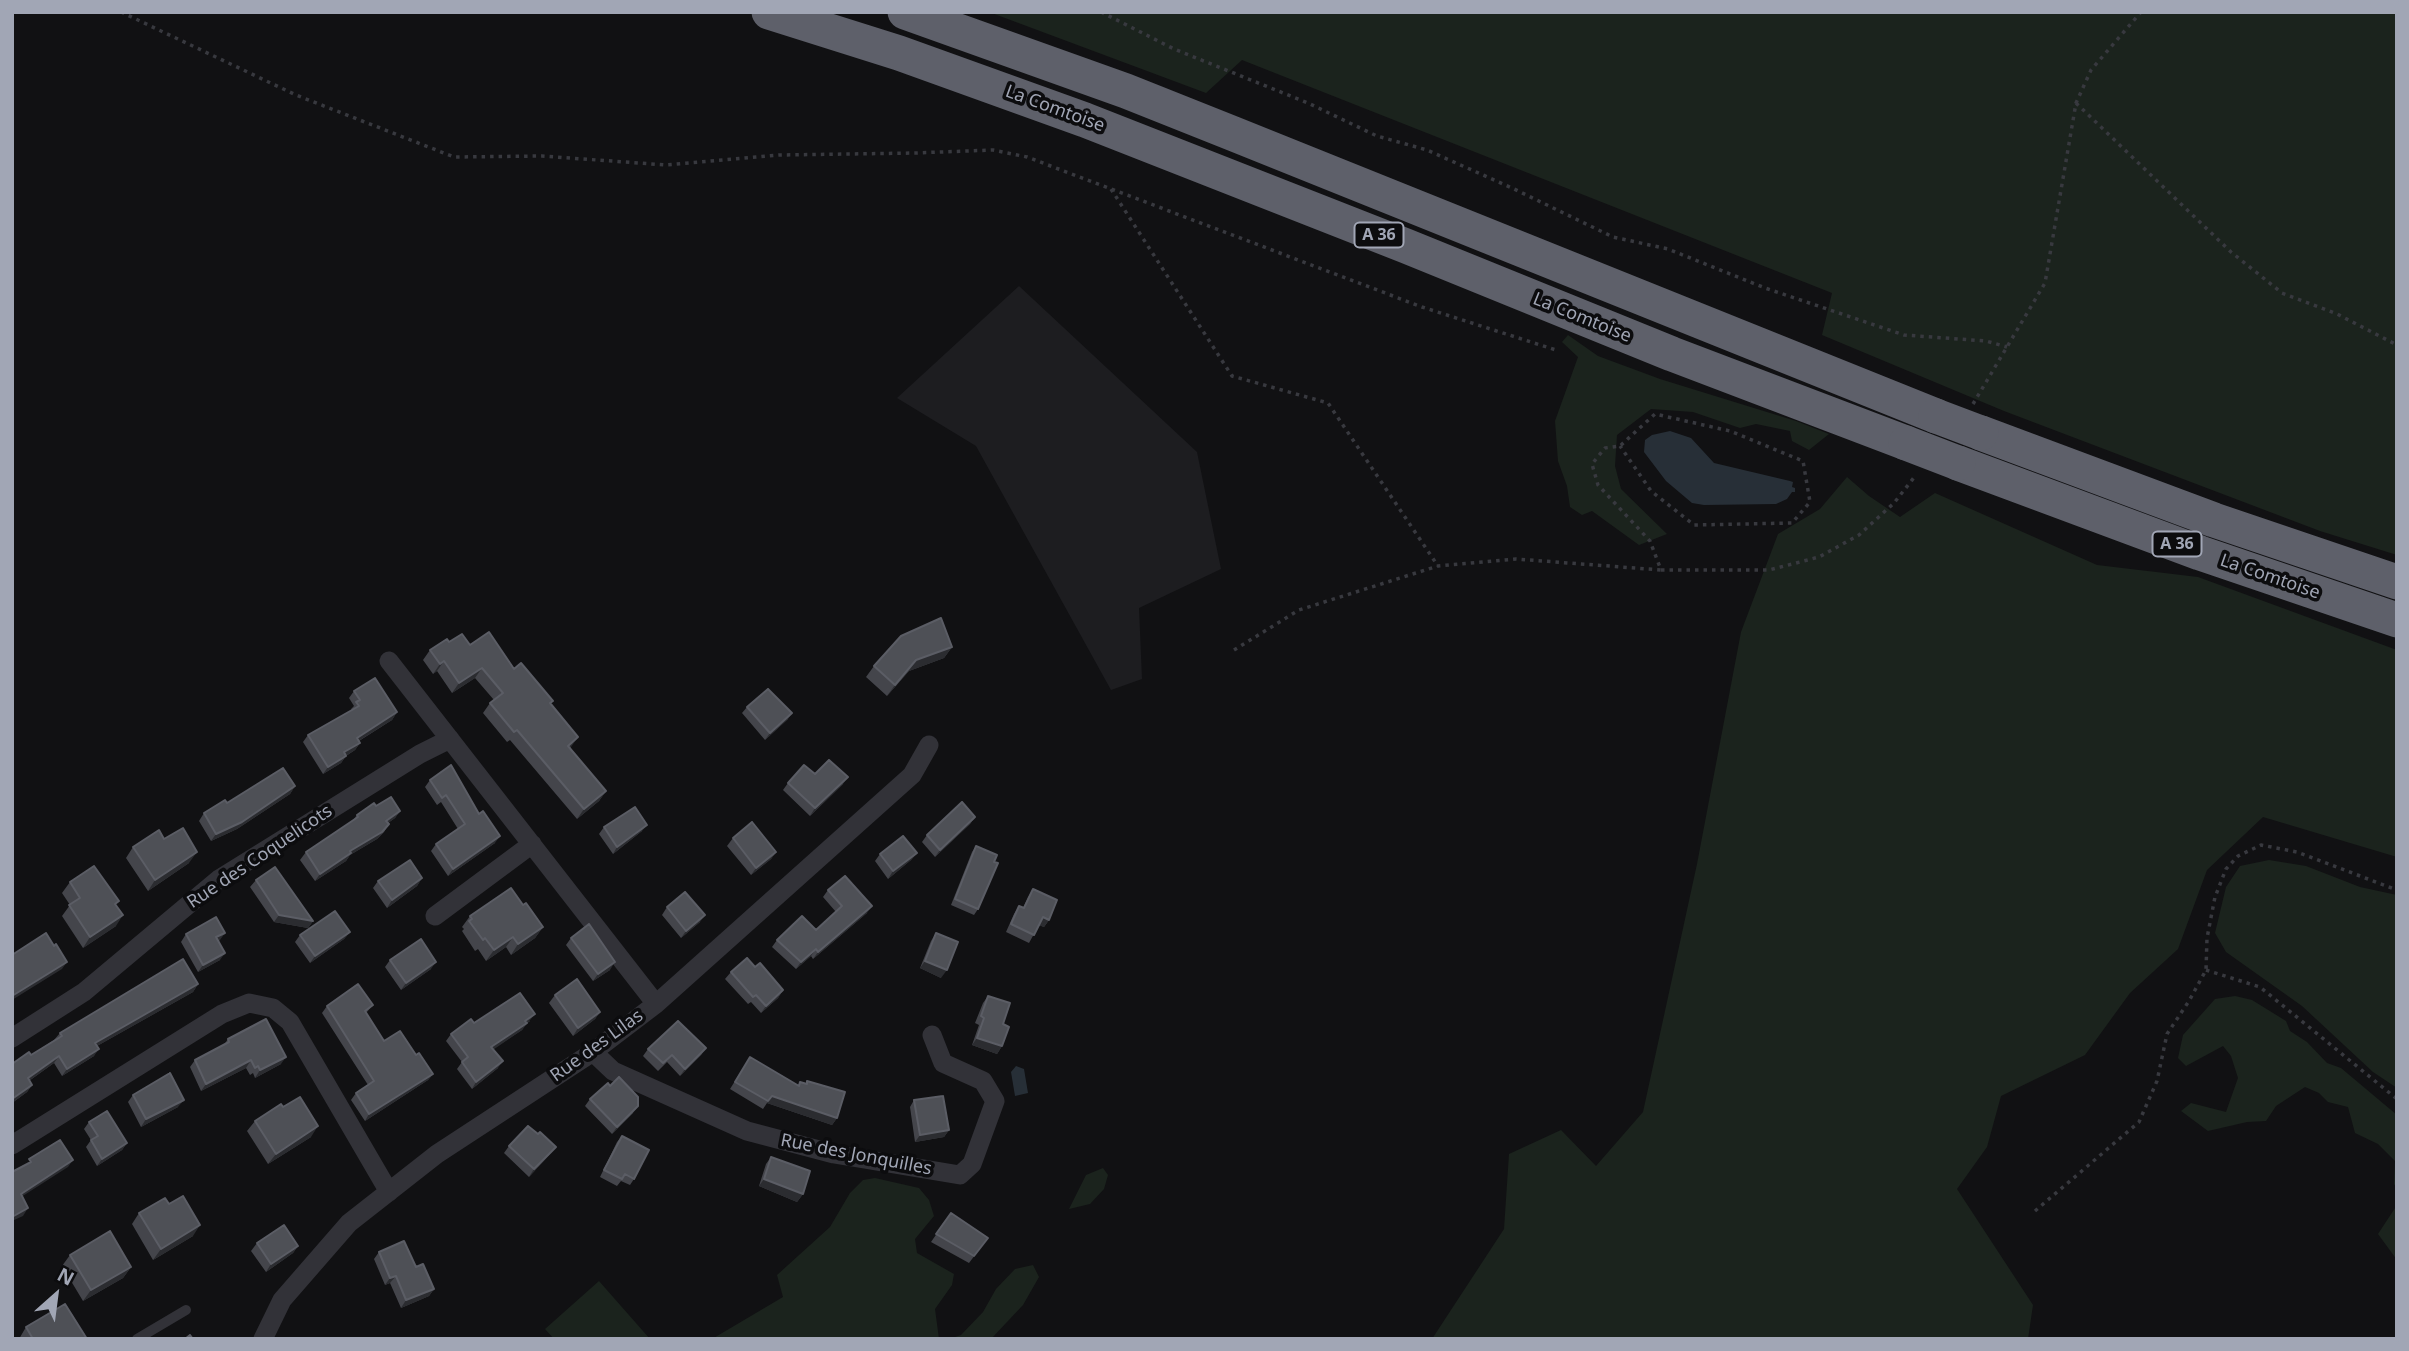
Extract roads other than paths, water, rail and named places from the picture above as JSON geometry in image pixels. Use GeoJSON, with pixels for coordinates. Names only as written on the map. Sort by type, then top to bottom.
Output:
{"type":"FeatureCollection","features":[{"type":"Feature","properties":{"kind":"highway","name":"La Comtoise"},"geometry":{"type":"LineString","coordinates":[[769,12],[899,53],[1085,120],[1672,354],[1912,458],[1958,463],[2200,553],[2397,620]]}},
{"type":"Feature","properties":{"kind":"highway","name":"La Comtoise"},"geometry":{"type":"LineString","coordinates":[[905,12],[1090,78],[2214,520],[2397,582]]}},
{"type":"Feature","properties":{"kind":"street"},"geometry":{"type":"LineString","coordinates":[[389,661],[656,1004]]}},
{"type":"Feature","properties":{"kind":"street","name":"Rue des Coquelicots"},"geometry":{"type":"LineString","coordinates":[[12,1038],[84,992],[219,879],[420,754],[450,739]]}},
{"type":"Feature","properties":{"kind":"street","name":"Rue des Lilas"},"geometry":{"type":"LineString","coordinates":[[263,1339],[282,1300],[349,1223],[437,1154],[593,1052],[656,1004],[912,775],[929,745]]}},
{"type":"Feature","properties":{"kind":"street"},"geometry":{"type":"LineString","coordinates":[[435,916],[531,844]]}},
{"type":"Feature","properties":{"kind":"street"},"geometry":{"type":"LineString","coordinates":[[12,1145],[222,1014],[249,1003],[273,1008],[290,1022],[389,1192]]}},
{"type":"Feature","properties":{"kind":"street","name":"Rue des Jonquilles"},"geometry":{"type":"LineString","coordinates":[[593,1052],[613,1071],[747,1131],[834,1154],[960,1175],[972,1164],[995,1101],[983,1081],[943,1063],[932,1035]]}},
{"type":"Feature","properties":{"kind":"lane"},"geometry":{"type":"LineString","coordinates":[[137,1339],[186,1310]]}}]}
